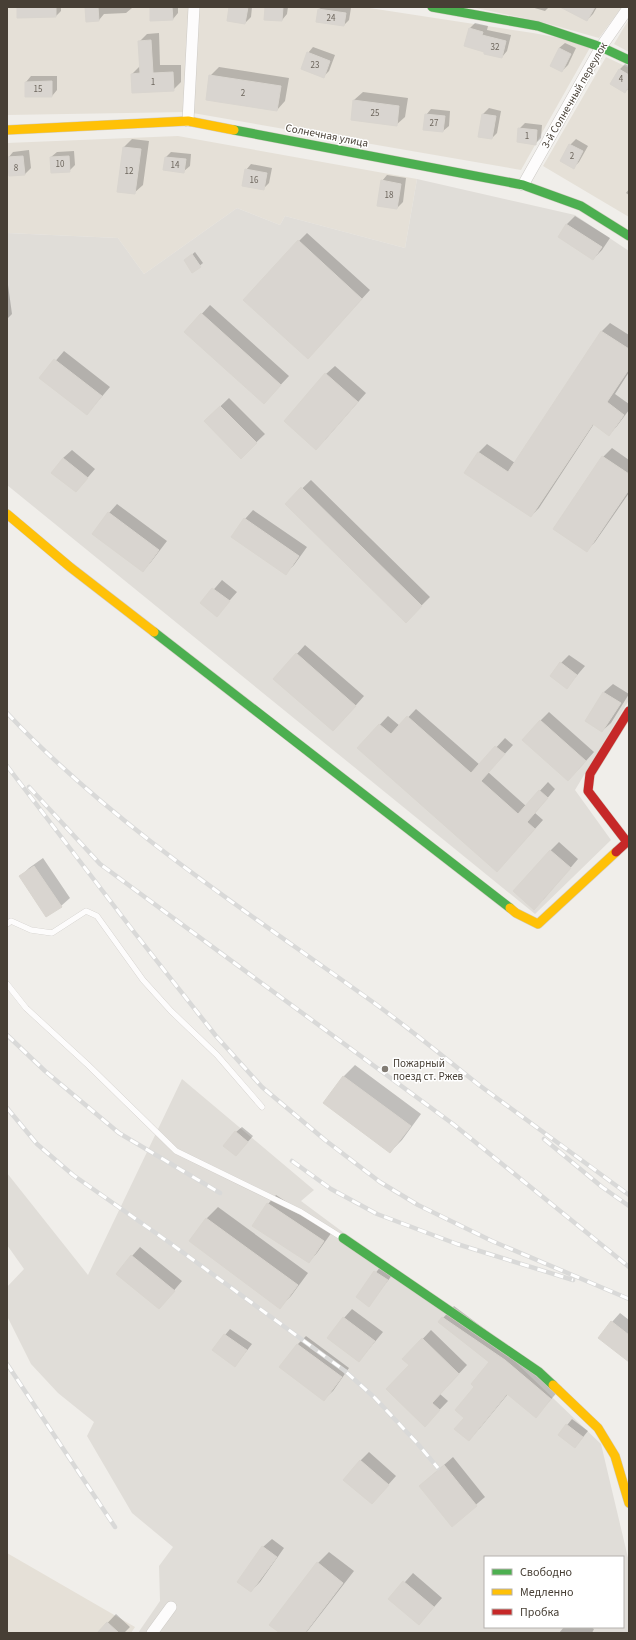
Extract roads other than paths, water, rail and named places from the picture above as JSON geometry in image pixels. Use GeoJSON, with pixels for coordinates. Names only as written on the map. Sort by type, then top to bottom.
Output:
{"type":"FeatureCollection","features":[{"type":"Feature","properties":{"kind":"street"},"geometry":{"type":"LineString","coordinates":[[188,121],[194,7]]}},
{"type":"Feature","properties":{"kind":"street"},"geometry":{"type":"LineString","coordinates":[[432,7],[538,26],[602,47],[629,60]]}},
{"type":"Feature","properties":{"kind":"street","name":"3-й Солнечный переулок"},"geometry":{"type":"LineString","coordinates":[[523,185],[602,47],[629,7]]}},
{"type":"Feature","properties":{"kind":"street","name":"Солнечная улица"},"geometry":{"type":"LineString","coordinates":[[7,130],[188,121],[523,185],[581,206],[629,236]]}},
{"type":"Feature","properties":{"kind":"street"},"geometry":{"type":"LineString","coordinates":[[7,514],[70,567],[510,908],[538,924],[627,842],[588,791],[590,774],[629,711]]}},
{"type":"Feature","properties":{"kind":"street"},"geometry":{"type":"LineString","coordinates":[[343,1238],[539,1372],[598,1428],[615,1456],[629,1503]]}},
{"type":"Feature","properties":{"kind":"street"},"geometry":{"type":"LineString","coordinates":[[152,1633],[171,1607]]}},
{"type":"Feature","properties":{"kind":"lane"},"geometry":{"type":"LineString","coordinates":[[7,924],[11,921],[32,930],[52,933],[86,911],[97,916],[142,980],[171,1011],[217,1054],[262,1107]]}},
{"type":"Feature","properties":{"kind":"lane"},"geometry":{"type":"LineString","coordinates":[[7,984],[26,1008],[88,1065],[176,1151],[301,1212],[343,1238]]}},
{"type":"Feature","properties":{"kind":"railway"},"geometry":{"type":"LineString","coordinates":[[7,713],[47,753],[89,791],[178,862],[378,1006],[479,1085],[629,1195]]}},
{"type":"Feature","properties":{"kind":"railway"},"geometry":{"type":"LineString","coordinates":[[7,766],[216,1036],[262,1087],[325,1140],[380,1182],[418,1205],[492,1241],[629,1299]]}},
{"type":"Feature","properties":{"kind":"railway"},"geometry":{"type":"LineString","coordinates":[[29,787],[100,864],[453,1124],[629,1267]]}},
{"type":"Feature","properties":{"kind":"railway"},"geometry":{"type":"LineString","coordinates":[[7,1035],[45,1071],[119,1133],[220,1193]]}},
{"type":"Feature","properties":{"kind":"railway"},"geometry":{"type":"LineString","coordinates":[[7,1108],[37,1144],[73,1175],[170,1243],[345,1371],[375,1398],[438,1468]]}},
{"type":"Feature","properties":{"kind":"railway"},"geometry":{"type":"LineString","coordinates":[[544,1139],[602,1187],[629,1206]]}},
{"type":"Feature","properties":{"kind":"railway"},"geometry":{"type":"LineString","coordinates":[[292,1161],[331,1189],[377,1214],[457,1244],[573,1280]]}},
{"type":"Feature","properties":{"kind":"railway"},"geometry":{"type":"LineString","coordinates":[[7,1364],[115,1527]]}},
{"type":"Feature","properties":{"kind":"place","name":"Пожарный поезд ст. Ржев"},"geometry":{"type":"Point","coordinates":[385,1069]}}]}
